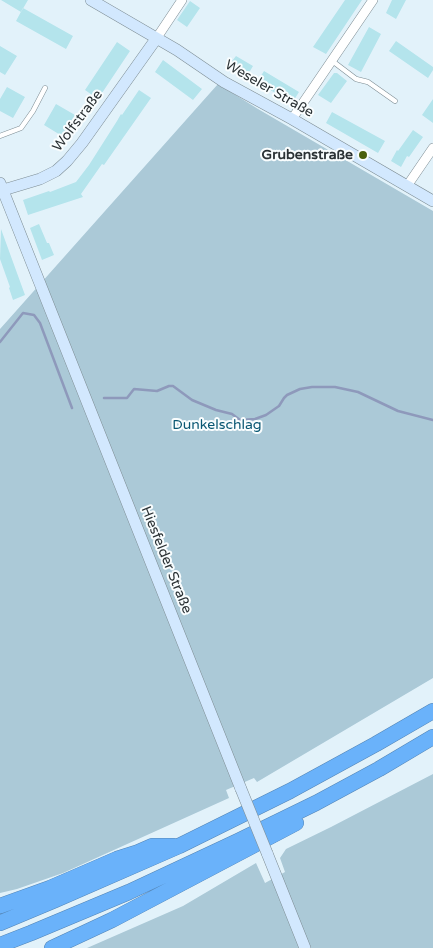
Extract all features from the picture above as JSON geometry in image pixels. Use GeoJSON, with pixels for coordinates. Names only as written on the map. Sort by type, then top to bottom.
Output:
{"type":"FeatureCollection","features":[{"type":"Feature","properties":{"kind":"highway"},"geometry":{"type":"LineString","coordinates":[[0,923],[179,846],[325,772],[433,711]]}},
{"type":"Feature","properties":{"kind":"highway"},"geometry":{"type":"LineString","coordinates":[[0,945],[129,892],[316,803],[433,737]]}},
{"type":"Feature","properties":{"kind":"highway"},"geometry":{"type":"LineString","coordinates":[[52,948],[112,920],[301,820],[316,803]]}},
{"type":"Feature","properties":{"kind":"highway"},"geometry":{"type":"LineString","coordinates":[[0,906],[41,892],[152,846],[179,846]]}},
{"type":"Feature","properties":{"kind":"highway"},"geometry":{"type":"LineString","coordinates":[[0,911],[119,863],[136,853]]}},
{"type":"Feature","properties":{"kind":"street","name":"Weseler Straße"},"geometry":{"type":"LineString","coordinates":[[91,0],[177,50],[224,82],[433,201]]}},
{"type":"Feature","properties":{"kind":"street"},"geometry":{"type":"LineString","coordinates":[[156,39],[182,0]]}},
{"type":"Feature","properties":{"kind":"street"},"geometry":{"type":"LineString","coordinates":[[292,119],[373,0]]}},
{"type":"Feature","properties":{"kind":"street","name":"Wolfstraße"},"geometry":{"type":"LineString","coordinates":[[1,188],[40,178],[56,171],[67,161],[82,143],[156,39]]}},
{"type":"Feature","properties":{"kind":"street"},"geometry":{"type":"LineString","coordinates":[[407,186],[433,148]]}},
{"type":"Feature","properties":{"kind":"street","name":"Hiesfelder Straße"},"geometry":{"type":"LineString","coordinates":[[1,188],[305,948]]}},
{"type":"Feature","properties":{"kind":"lane"},"geometry":{"type":"LineString","coordinates":[[332,60],[356,79],[368,82],[395,101]]}},
{"type":"Feature","properties":{"kind":"lane"},"geometry":{"type":"LineString","coordinates":[[0,136],[21,128],[46,88]]}},
{"type":"Feature","properties":{"kind":"green space","name":"Dunkelschlag"},"geometry":{"type":"Polygon","coordinates":[[[218,84],[433,211],[433,678],[257,782],[254,778],[226,790],[229,798],[63,873],[0,893],[0,329],[218,84]]]}},
{"type":"Feature","properties":{"kind":"green space"},"geometry":{"type":"Polygon","coordinates":[[[433,774],[433,948],[87,948],[183,906],[256,863],[265,883],[285,872],[280,858],[286,849],[433,774]]]}},
{"type":"Feature","properties":{"kind":"building"},"geometry":{"type":"Polygon","coordinates":[[[1,0],[28,0],[21,12],[1,0]]]}},
{"type":"Feature","properties":{"kind":"building"},"geometry":{"type":"Polygon","coordinates":[[[345,0],[362,0],[326,54],[313,47],[345,0]]]}},
{"type":"Feature","properties":{"kind":"building"},"geometry":{"type":"Polygon","coordinates":[[[392,0],[406,0],[396,19],[386,13],[392,0]]]}},
{"type":"Feature","properties":{"kind":"building"},"geometry":{"type":"Polygon","coordinates":[[[190,1],[200,8],[187,27],[177,20],[190,1]]]}},
{"type":"Feature","properties":{"kind":"building"},"geometry":{"type":"Polygon","coordinates":[[[23,8],[73,36],[66,49],[16,21],[23,8]]]}},
{"type":"Feature","properties":{"kind":"building"},"geometry":{"type":"Polygon","coordinates":[[[369,27],[381,34],[361,72],[348,65],[369,27]]]}},
{"type":"Feature","properties":{"kind":"building"},"geometry":{"type":"Polygon","coordinates":[[[396,41],[433,67],[428,78],[389,51],[396,41]]]}},
{"type":"Feature","properties":{"kind":"building"},"geometry":{"type":"Polygon","coordinates":[[[117,42],[130,51],[98,99],[85,90],[117,42]]]}},
{"type":"Feature","properties":{"kind":"building"},"geometry":{"type":"Polygon","coordinates":[[[0,46],[17,56],[5,75],[0,72],[0,46]]]}},
{"type":"Feature","properties":{"kind":"building"},"geometry":{"type":"Polygon","coordinates":[[[236,56],[253,66],[247,76],[228,66],[236,56]]]}},
{"type":"Feature","properties":{"kind":"building"},"geometry":{"type":"Polygon","coordinates":[[[163,60],[202,89],[193,100],[155,72],[163,60]]]}},
{"type":"Feature","properties":{"kind":"building"},"geometry":{"type":"Polygon","coordinates":[[[264,71],[299,92],[292,103],[257,82],[264,71]]]}},
{"type":"Feature","properties":{"kind":"building"},"geometry":{"type":"Polygon","coordinates":[[[334,73],[337,73],[347,81],[331,103],[318,95],[334,73]]]}},
{"type":"Feature","properties":{"kind":"building"},"geometry":{"type":"Polygon","coordinates":[[[7,87],[25,97],[13,118],[0,111],[0,99],[7,87]]]}},
{"type":"Feature","properties":{"kind":"building"},"geometry":{"type":"Polygon","coordinates":[[[139,90],[151,98],[81,194],[83,197],[28,215],[23,200],[76,182],[139,90]]]}},
{"type":"Feature","properties":{"kind":"building"},"geometry":{"type":"Polygon","coordinates":[[[433,99],[433,123],[422,115],[433,99]]]}},
{"type":"Feature","properties":{"kind":"building"},"geometry":{"type":"Polygon","coordinates":[[[56,104],[75,115],[62,136],[44,125],[56,104]]]}},
{"type":"Feature","properties":{"kind":"building"},"geometry":{"type":"Polygon","coordinates":[[[332,112],[385,141],[378,153],[326,123],[332,112]]]}},
{"type":"Feature","properties":{"kind":"building"},"geometry":{"type":"Polygon","coordinates":[[[413,130],[423,137],[409,157],[407,156],[401,167],[391,161],[413,130]]]}},
{"type":"Feature","properties":{"kind":"building"},"geometry":{"type":"Polygon","coordinates":[[[39,224],[54,255],[42,260],[30,228],[39,224]]]}},
{"type":"Feature","properties":{"kind":"building"},"geometry":{"type":"Polygon","coordinates":[[[1,229],[25,295],[13,300],[0,259],[1,229]]]}},
{"type":"Feature","properties":{"kind":"waterway"},"geometry":{"type":"LineString","coordinates":[[0,342],[23,313],[34,315],[40,323],[72,408]]}},
{"type":"Feature","properties":{"kind":"waterway"},"geometry":{"type":"LineString","coordinates":[[104,398],[127,398],[134,389],[157,391],[173,386],[192,400],[216,410],[232,414],[240,420],[255,419],[266,415],[279,406],[287,395],[300,389],[335,387],[358,392],[398,411],[433,420]]}},
{"type":"Feature","properties":{"kind":"place","name":"Grubenstraße"},"geometry":{"type":"Point","coordinates":[363,155]}}]}
